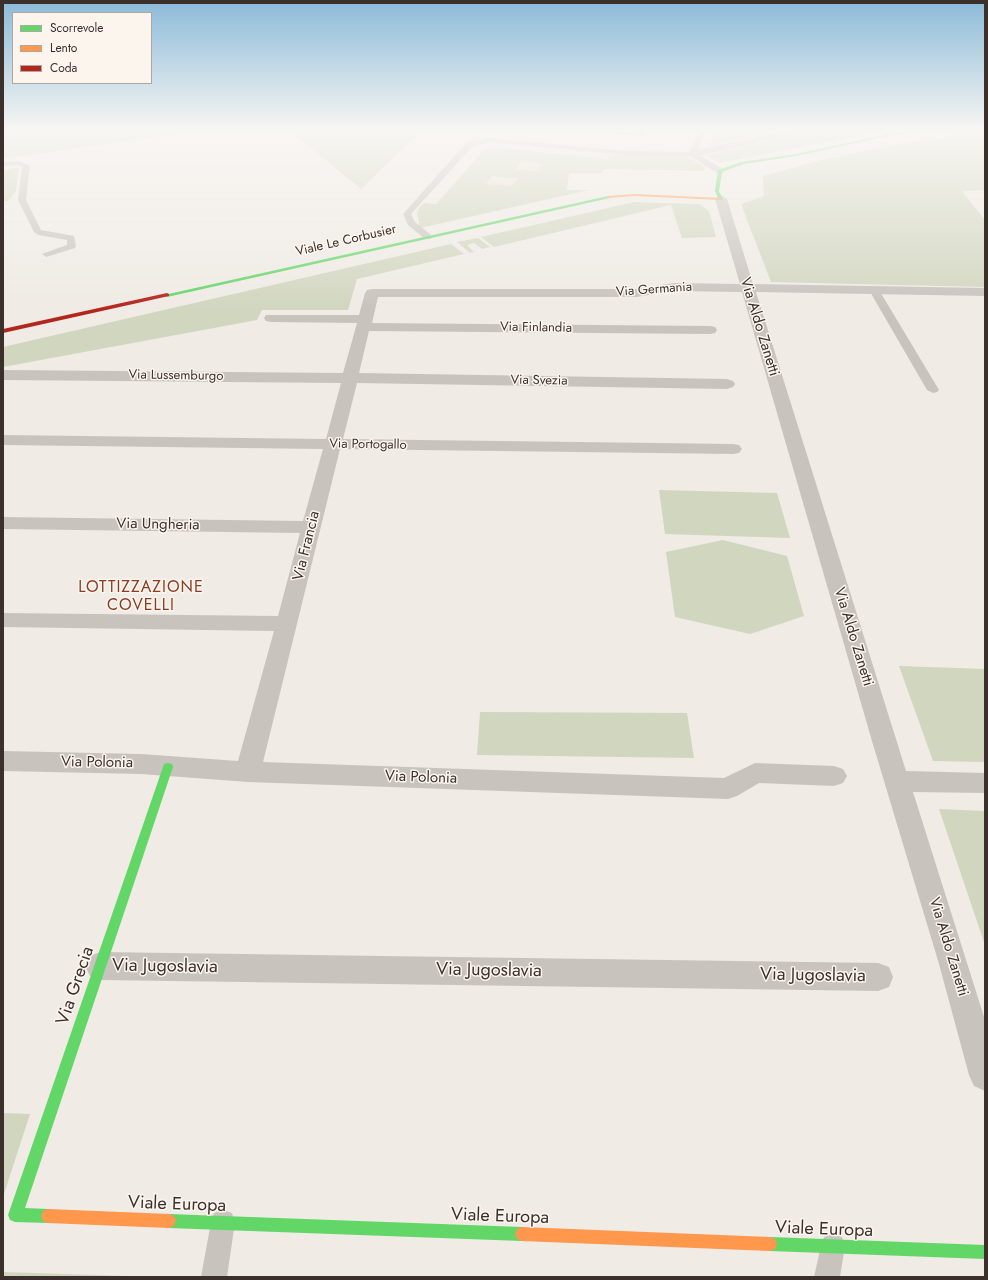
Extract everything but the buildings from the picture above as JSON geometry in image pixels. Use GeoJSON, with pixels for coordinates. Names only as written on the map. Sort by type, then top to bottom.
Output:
{"type":"FeatureCollection","features":[{"type":"Feature","properties":{"kind":"street"},"geometry":{"type":"LineString","coordinates":[[717,191],[723,197]]}},
{"type":"Feature","properties":{"kind":"street","name":"Viale Le Corbusier"},"geometry":{"type":"LineString","coordinates":[[3,331],[617,196],[723,197]]}},
{"type":"Feature","properties":{"kind":"street","name":"Via Aldo Zanetti"},"geometry":{"type":"LineString","coordinates":[[723,197],[747,288],[954,964],[985,1075]]}},
{"type":"Feature","properties":{"kind":"street","name":"Via Germania"},"geometry":{"type":"LineString","coordinates":[[372,293],[636,293],[674,287],[985,292]]}},
{"type":"Feature","properties":{"kind":"street","name":"Via Francia"},"geometry":{"type":"LineString","coordinates":[[248,772],[372,293]]}},
{"type":"Feature","properties":{"kind":"street"},"geometry":{"type":"LineString","coordinates":[[271,318],[364,323]]}},
{"type":"Feature","properties":{"kind":"street","name":"Via Finlandia"},"geometry":{"type":"LineString","coordinates":[[364,323],[710,330]]}},
{"type":"Feature","properties":{"kind":"street","name":"Via Lussemburgo"},"geometry":{"type":"LineString","coordinates":[[3,375],[350,378]]}},
{"type":"Feature","properties":{"kind":"street","name":"Via Svezia"},"geometry":{"type":"LineString","coordinates":[[350,378],[727,384]]}},
{"type":"Feature","properties":{"kind":"street","name":"Via Portogallo"},"geometry":{"type":"LineString","coordinates":[[3,440],[733,449]]}},
{"type":"Feature","properties":{"kind":"street","name":"Via Ungheria"},"geometry":{"type":"LineString","coordinates":[[3,523],[312,527]]}},
{"type":"Feature","properties":{"kind":"street"},"geometry":{"type":"LineString","coordinates":[[3,620],[287,624]]}},
{"type":"Feature","properties":{"kind":"street","name":"Via Polonia"},"geometry":{"type":"LineString","coordinates":[[3,761],[141,764],[248,772],[728,789],[755,773],[834,776]]}},
{"type":"Feature","properties":{"kind":"street","name":"Via Grecia"},"geometry":{"type":"LineString","coordinates":[[14,1215],[168,767]]}},
{"type":"Feature","properties":{"kind":"street"},"geometry":{"type":"LineString","coordinates":[[897,781],[985,783]]}},
{"type":"Feature","properties":{"kind":"street","name":"Via Jugoslavia"},"geometry":{"type":"LineString","coordinates":[[100,966],[878,977]]}},
{"type":"Feature","properties":{"kind":"street","name":"Viale Europa"},"geometry":{"type":"LineString","coordinates":[[14,1215],[985,1252]]}},
{"type":"Feature","properties":{"kind":"lane"},"geometry":{"type":"LineString","coordinates":[[23,191],[22,200],[38,232],[71,238],[72,246],[46,254]]}},
{"type":"Feature","properties":{"kind":"lane"},"geometry":{"type":"LineString","coordinates":[[428,191],[407,214],[411,223],[428,237]]}},
{"type":"Feature","properties":{"kind":"lane"},"geometry":{"type":"LineString","coordinates":[[874,290],[933,390]]}},
{"type":"Feature","properties":{"kind":"lane"},"geometry":{"type":"LineString","coordinates":[[214,1277],[223,1222]]}},
{"type":"Feature","properties":{"kind":"lane"},"geometry":{"type":"LineString","coordinates":[[828,1277],[833,1246]]}},
{"type":"Feature","properties":{"kind":"green space"},"geometry":{"type":"Polygon","coordinates":[[[3,191],[16,191],[8,201],[3,201],[3,191]]]}},
{"type":"Feature","properties":{"kind":"green space"},"geometry":{"type":"Polygon","coordinates":[[[448,191],[586,191],[420,228],[417,213],[419,208],[424,203],[436,204],[448,191]]]}},
{"type":"Feature","properties":{"kind":"green space"},"geometry":{"type":"Polygon","coordinates":[[[764,191],[968,191],[962,191],[985,220],[985,287],[771,282],[741,204],[764,196],[764,191]]]}},
{"type":"Feature","properties":{"kind":"green space"},"geometry":{"type":"Polygon","coordinates":[[[634,202],[699,204],[709,211],[716,237],[682,238],[671,205],[494,247],[481,237],[634,202]]]}},
{"type":"Feature","properties":{"kind":"green space"},"geometry":{"type":"Polygon","coordinates":[[[478,238],[490,247],[482,249],[474,243],[467,245],[474,252],[470,253],[457,242],[478,238]]]}},
{"type":"Feature","properties":{"kind":"green space"},"geometry":{"type":"Polygon","coordinates":[[[451,244],[464,254],[357,279],[348,310],[262,310],[257,320],[3,367],[3,347],[451,244]]]}},
{"type":"Feature","properties":{"kind":"green space"},"geometry":{"type":"Polygon","coordinates":[[[659,490],[777,493],[790,538],[665,534],[659,490]]]}},
{"type":"Feature","properties":{"kind":"green space"},"geometry":{"type":"Polygon","coordinates":[[[723,540],[787,556],[804,616],[750,634],[675,617],[666,552],[723,540]]]}},
{"type":"Feature","properties":{"kind":"green space"},"geometry":{"type":"Polygon","coordinates":[[[899,666],[985,669],[985,762],[933,761],[899,666]]]}},
{"type":"Feature","properties":{"kind":"green space"},"geometry":{"type":"Polygon","coordinates":[[[480,712],[687,713],[694,758],[477,755],[480,712]]]}},
{"type":"Feature","properties":{"kind":"green space"},"geometry":{"type":"Polygon","coordinates":[[[939,809],[985,811],[985,945],[939,809]]]}},
{"type":"Feature","properties":{"kind":"green space"},"geometry":{"type":"Polygon","coordinates":[[[3,1113],[30,1114],[3,1197],[3,1113]]]}},
{"type":"Feature","properties":{"kind":"green space"},"geometry":{"type":"Polygon","coordinates":[[[3,1272],[157,1277],[3,1277],[3,1272]]]}},
{"type":"Feature","properties":{"kind":"traffic: fast"},"geometry":{"type":"LineString","coordinates":[[717,191],[721,199]]}},
{"type":"Feature","properties":{"kind":"traffic: fast"},"geometry":{"type":"LineString","coordinates":[[167,295],[608,197]]}},
{"type":"Feature","properties":{"kind":"traffic: fast"},"geometry":{"type":"LineString","coordinates":[[48,1216],[15,1215],[168,767]]}},
{"type":"Feature","properties":{"kind":"traffic: fast"},"geometry":{"type":"LineString","coordinates":[[169,1221],[522,1234]]}},
{"type":"Feature","properties":{"kind":"traffic: fast"},"geometry":{"type":"LineString","coordinates":[[770,1244],[985,1252]]}},
{"type":"Feature","properties":{"kind":"traffic: slow"},"geometry":{"type":"LineString","coordinates":[[608,197],[635,195],[721,199]]}},
{"type":"Feature","properties":{"kind":"traffic: slow"},"geometry":{"type":"LineString","coordinates":[[48,1216],[169,1221]]}},
{"type":"Feature","properties":{"kind":"traffic: slow"},"geometry":{"type":"LineString","coordinates":[[522,1234],[770,1244]]}},
{"type":"Feature","properties":{"kind":"traffic: jam"},"geometry":{"type":"LineString","coordinates":[[3,331],[167,295]]}},
{"type":"Feature","properties":{"kind":"district","name":"LOTTIZZAZIONE COVELLI"},"geometry":{"type":"Point","coordinates":[141,597]}}]}
